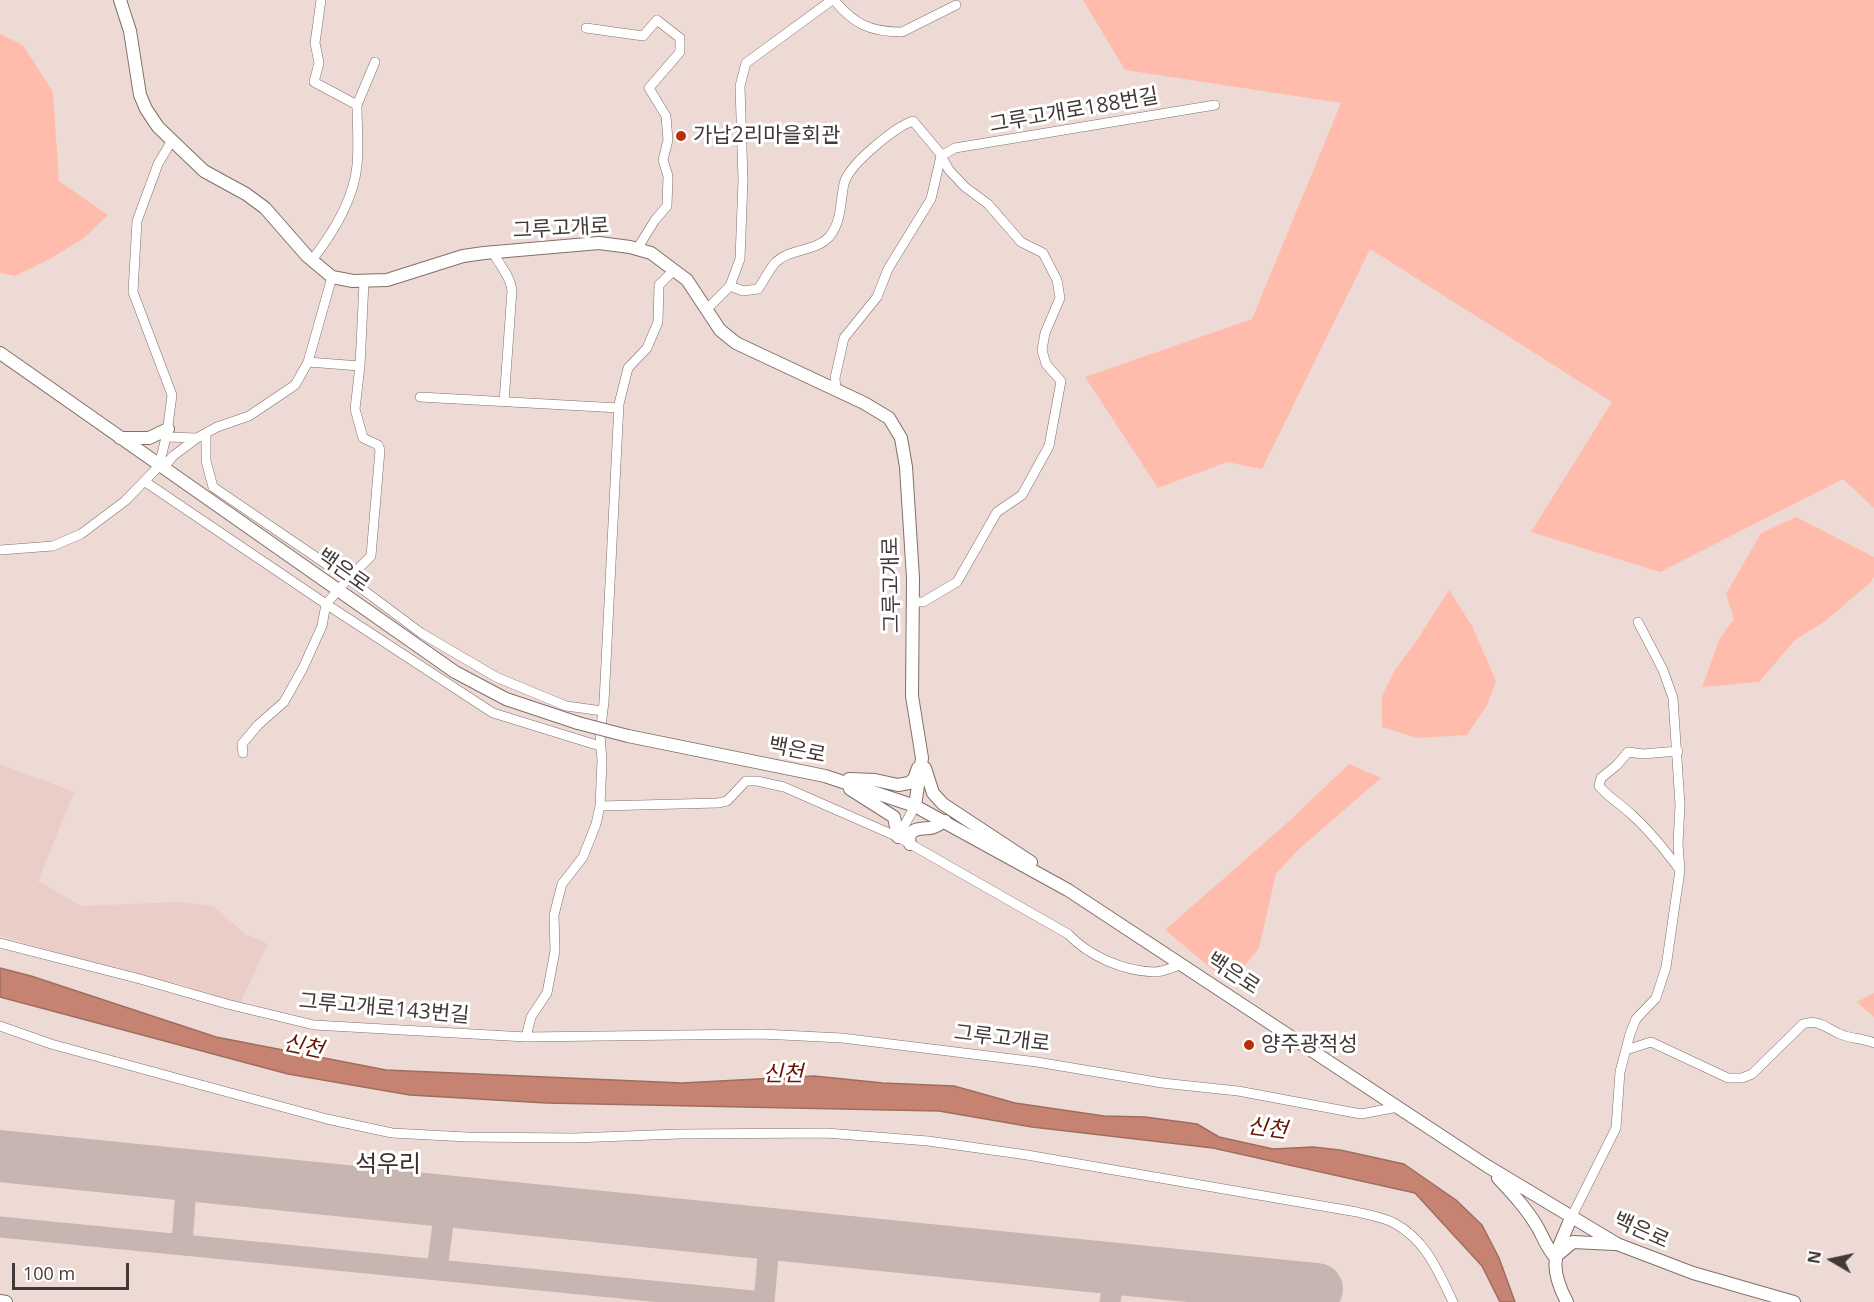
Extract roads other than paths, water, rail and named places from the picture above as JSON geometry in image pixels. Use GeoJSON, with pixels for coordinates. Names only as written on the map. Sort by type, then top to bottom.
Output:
{"type":"FeatureCollection","features":[{"type":"Feature","properties":{"kind":"main road"},"geometry":{"type":"LineString","coordinates":[[120,0],[130,32],[140,95],[152,118],[171,142],[204,171],[246,194],[265,208],[312,260],[332,277]]}},
{"type":"Feature","properties":{"kind":"main road","name":"그루고개로"},"geometry":{"type":"LineString","coordinates":[[332,277],[364,282],[387,280],[463,256],[493,252],[598,243],[637,249],[651,253],[687,280],[720,330],[735,343],[864,403],[889,418],[901,438],[906,467],[914,578],[912,696],[922,758],[915,806]]}},
{"type":"Feature","properties":{"kind":"main road","name":"백은로"},"geometry":{"type":"LineString","coordinates":[[0,353],[455,672],[506,699],[578,723],[628,736],[834,779],[915,806],[1068,890],[1487,1166],[1617,1244],[1693,1273],[1794,1302]]}},
{"type":"Feature","properties":{"kind":"main road"},"geometry":{"type":"LineString","coordinates":[[120,438],[149,438],[167,433]]}},
{"type":"Feature","properties":{"kind":"main road"},"geometry":{"type":"LineString","coordinates":[[834,779],[875,780],[898,785],[909,783],[914,779],[922,758]]}},
{"type":"Feature","properties":{"kind":"main road"},"geometry":{"type":"LineString","coordinates":[[922,758],[933,793],[943,804],[1015,850],[1068,890]]}},
{"type":"Feature","properties":{"kind":"main road"},"geometry":{"type":"LineString","coordinates":[[834,779],[894,817],[898,837]]}},
{"type":"Feature","properties":{"kind":"main road"},"geometry":{"type":"LineString","coordinates":[[910,844],[911,832],[918,828],[931,828],[945,821]]}},
{"type":"Feature","properties":{"kind":"main road"},"geometry":{"type":"LineString","coordinates":[[1487,1166],[1523,1205],[1539,1229],[1546,1247],[1555,1257]]}},
{"type":"Feature","properties":{"kind":"main road"},"geometry":{"type":"LineString","coordinates":[[1567,1302],[1555,1277],[1555,1257],[1571,1218]]}},
{"type":"Feature","properties":{"kind":"main road"},"geometry":{"type":"LineString","coordinates":[[1555,1257],[1573,1242],[1617,1244]]}},
{"type":"Feature","properties":{"kind":"main road"},"geometry":{"type":"LineString","coordinates":[[0,1301],[6,1302]]}},
{"type":"Feature","properties":{"kind":"street"},"geometry":{"type":"LineString","coordinates":[[321,0],[315,43],[319,63],[314,82],[357,105]]}},
{"type":"Feature","properties":{"kind":"street"},"geometry":{"type":"LineString","coordinates":[[707,309],[730,286],[740,259],[743,180],[740,86],[746,63],[833,0],[854,21],[893,32],[902,32],[956,5]]}},
{"type":"Feature","properties":{"kind":"street"},"geometry":{"type":"LineString","coordinates":[[586,28],[643,36],[657,20],[680,38],[680,52],[649,88],[666,116],[668,140],[663,160],[668,176],[667,206],[655,220],[637,249]]}},
{"type":"Feature","properties":{"kind":"street"},"geometry":{"type":"LineString","coordinates":[[312,260],[330,237],[344,211],[357,167],[357,105],[375,62]]}},
{"type":"Feature","properties":{"kind":"street","name":"그루고개로188번길"},"geometry":{"type":"LineString","coordinates":[[941,156],[955,148],[1215,105]]}},
{"type":"Feature","properties":{"kind":"street"},"geometry":{"type":"LineString","coordinates":[[730,286],[743,291],[758,289],[777,262],[795,252],[817,246],[830,236],[841,213],[844,182],[851,171],[884,138],[903,124],[913,121],[941,156],[949,170],[965,187],[987,204],[1021,242],[1043,253],[1057,280],[1060,298],[1045,333],[1042,350],[1046,364],[1061,381],[1052,437],[1042,462],[1022,495],[997,512],[957,582],[923,602],[913,602]]}},
{"type":"Feature","properties":{"kind":"street"},"geometry":{"type":"LineString","coordinates":[[161,467],[172,395],[133,292],[137,221],[158,164],[171,142]]}},
{"type":"Feature","properties":{"kind":"street"},"geometry":{"type":"LineString","coordinates":[[836,390],[835,378],[844,338],[877,297],[888,268],[932,200],[941,156]]}},
{"type":"Feature","properties":{"kind":"street"},"geometry":{"type":"LineString","coordinates":[[493,252],[511,279],[512,290],[504,402]]}},
{"type":"Feature","properties":{"kind":"street"},"geometry":{"type":"LineString","coordinates":[[526,1037],[531,1017],[547,993],[555,951],[554,915],[562,884],[583,857],[596,824],[600,806],[602,761],[600,734],[619,408],[628,368],[647,348],[658,322],[659,285],[674,270]]}},
{"type":"Feature","properties":{"kind":"street"},"geometry":{"type":"LineString","coordinates":[[0,550],[53,546],[81,534],[125,501],[173,456],[217,427],[249,416],[295,386],[308,362],[332,277]]}},
{"type":"Feature","properties":{"kind":"street"},"geometry":{"type":"LineString","coordinates":[[243,753],[242,744],[258,725],[284,702],[303,668],[322,626],[326,604],[372,556],[380,450],[378,445],[363,438],[355,409],[360,366],[364,282]]}},
{"type":"Feature","properties":{"kind":"street"},"geometry":{"type":"LineString","coordinates":[[308,362],[360,366]]}},
{"type":"Feature","properties":{"kind":"street"},"geometry":{"type":"LineString","coordinates":[[420,397],[619,408]]}},
{"type":"Feature","properties":{"kind":"street"},"geometry":{"type":"LineString","coordinates":[[167,433],[202,436]]}},
{"type":"Feature","properties":{"kind":"street"},"geometry":{"type":"LineString","coordinates":[[202,436],[213,487],[348,579],[421,633],[496,677],[566,706],[603,711]]}},
{"type":"Feature","properties":{"kind":"street"},"geometry":{"type":"LineString","coordinates":[[144,481],[493,713],[600,746]]}},
{"type":"Feature","properties":{"kind":"street"},"geometry":{"type":"LineString","coordinates":[[1571,1218],[1616,1128],[1620,1072],[1626,1050],[1636,1019],[1656,998],[1666,967],[1680,870],[1678,751],[1673,698],[1668,682],[1638,622]]}},
{"type":"Feature","properties":{"kind":"street"},"geometry":{"type":"LineString","coordinates":[[1678,751],[1643,754],[1628,752],[1601,778],[1599,786],[1607,796],[1631,814],[1662,845],[1680,870]]}},
{"type":"Feature","properties":{"kind":"street"},"geometry":{"type":"LineString","coordinates":[[600,806],[718,803],[727,801],[746,781],[757,781],[784,788],[898,837],[1068,934],[1102,959],[1156,972],[1182,964]]}},
{"type":"Feature","properties":{"kind":"street"},"geometry":{"type":"LineString","coordinates":[[898,837],[915,806]]}},
{"type":"Feature","properties":{"kind":"street","name":"그루고개로143번길"},"geometry":{"type":"LineString","coordinates":[[0,943],[314,1025],[526,1037]]}},
{"type":"Feature","properties":{"kind":"street"},"geometry":{"type":"LineString","coordinates":[[1626,1050],[1651,1042],[1728,1078],[1742,1078],[1752,1074],[1803,1024],[1812,1021],[1828,1026],[1839,1034],[1864,1038],[1874,1043]]}},
{"type":"Feature","properties":{"kind":"street"},"geometry":{"type":"LineString","coordinates":[[0,1026],[51,1044],[327,1119],[392,1133],[466,1137],[574,1138],[826,1133],[928,1141],[1027,1155],[1357,1212],[1393,1222],[1420,1243],[1430,1256],[1453,1302]]}},
{"type":"Feature","properties":{"kind":"street","name":"그루고개로"},"geometry":{"type":"LineString","coordinates":[[526,1037],[761,1034],[842,1038],[1037,1062],[1162,1083],[1238,1091],[1361,1114],[1398,1107]]}},
{"type":"Feature","properties":{"kind":"place","name":"가납2리마을회관"},"geometry":{"type":"Point","coordinates":[681,136]}},
{"type":"Feature","properties":{"kind":"place","name":"양주광적성"},"geometry":{"type":"Point","coordinates":[1249,1045]}},
{"type":"Feature","properties":{"kind":"district","name":"석우리"},"geometry":{"type":"Point","coordinates":[388,1165]}},
{"type":"Feature","properties":{"kind":"water label","name":"신천"},"geometry":{"type":"Point","coordinates":[303,1047]}},
{"type":"Feature","properties":{"kind":"water label","name":"신천"},"geometry":{"type":"Point","coordinates":[783,1075]}},
{"type":"Feature","properties":{"kind":"water label","name":"신천"},"geometry":{"type":"Point","coordinates":[1267,1129]}}]}
